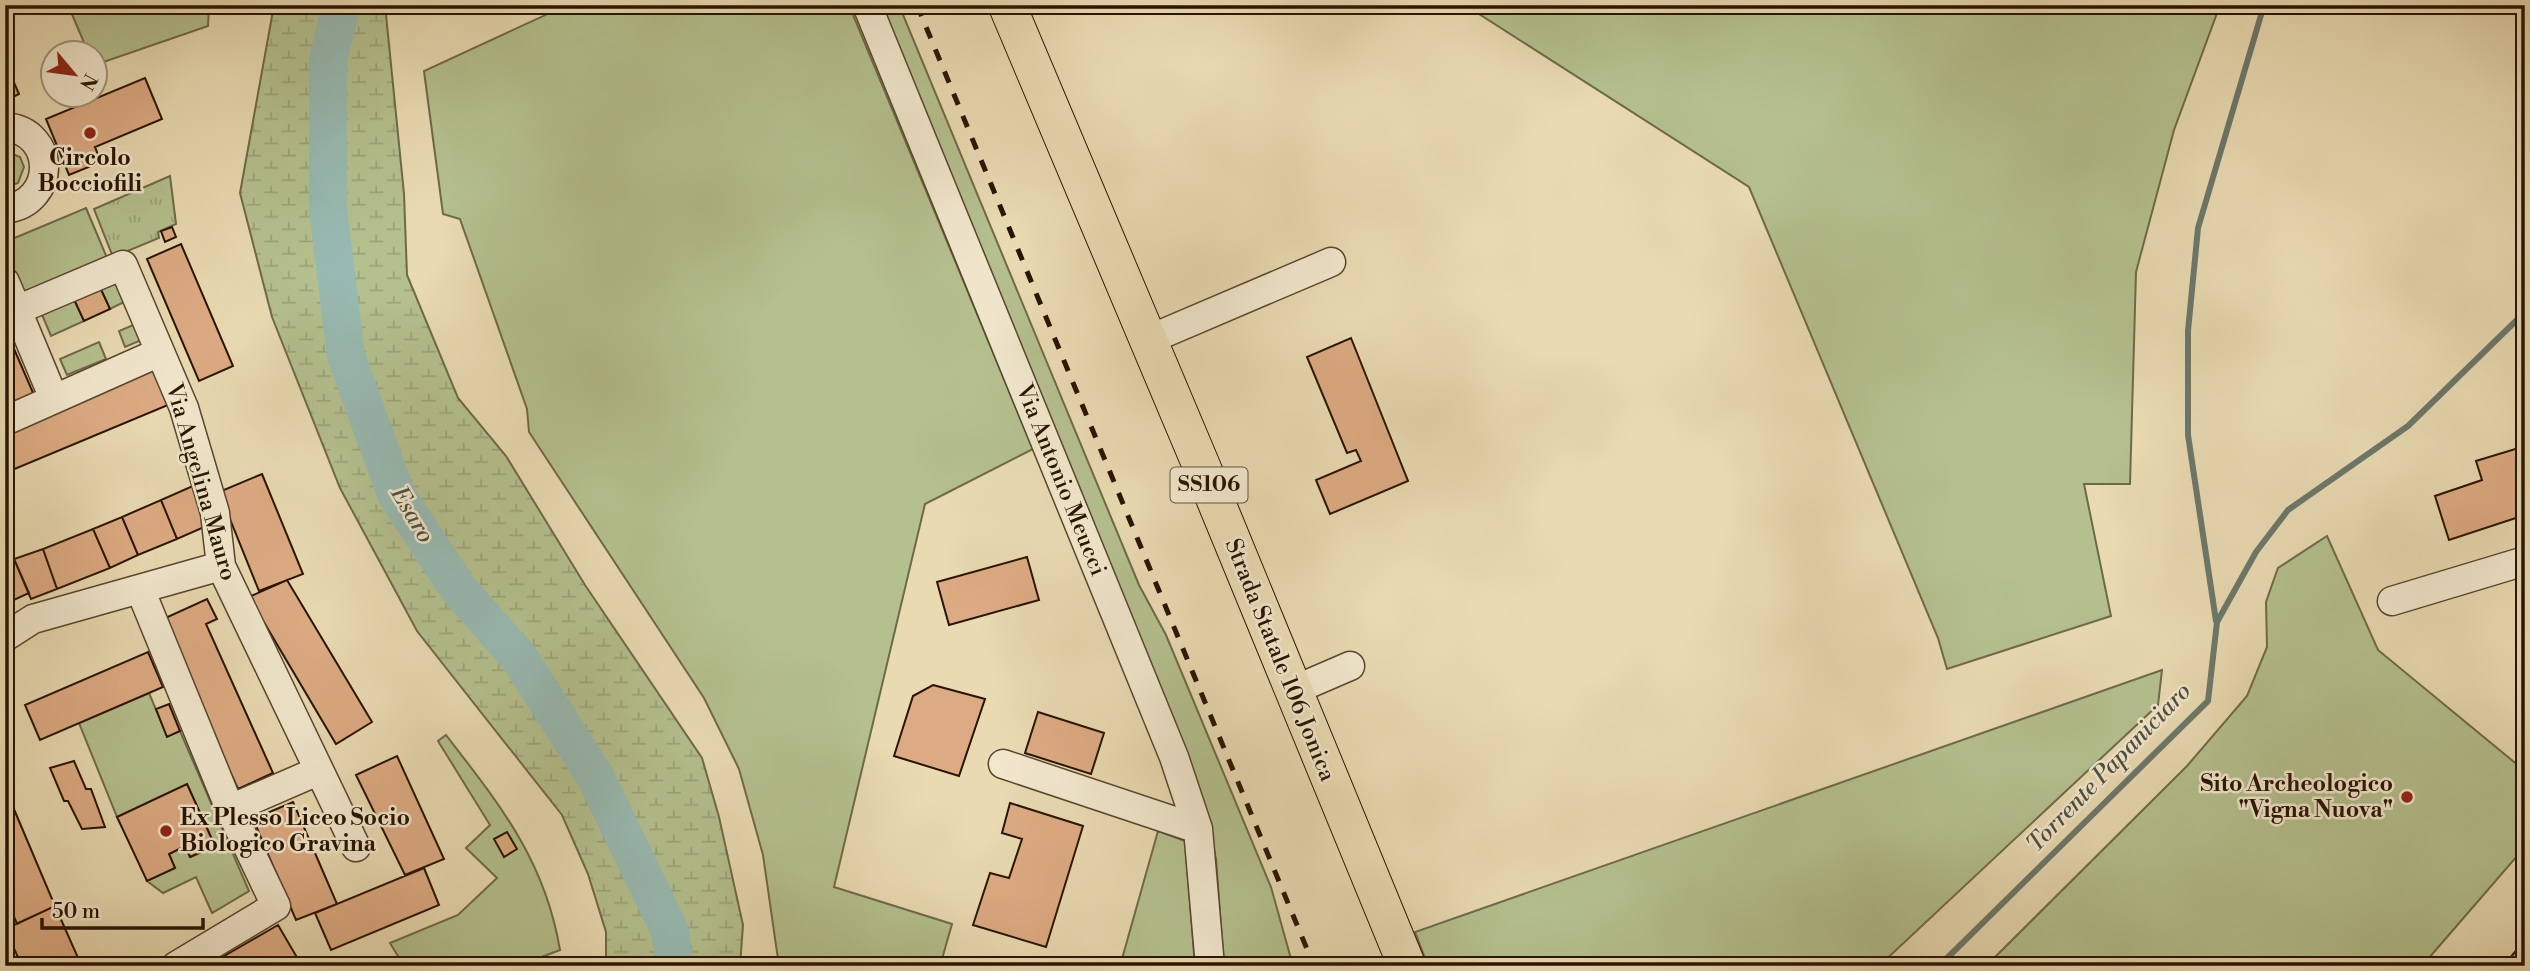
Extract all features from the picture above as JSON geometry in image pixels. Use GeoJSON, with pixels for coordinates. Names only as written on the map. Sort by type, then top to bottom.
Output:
{"type":"FeatureCollection","features":[{"type":"Feature","properties":{"kind":"main road","name":"Strada Statale 106 Jonica"},"geometry":{"type":"LineString","coordinates":[[1007,5],[1407,966]]}},
{"type":"Feature","properties":{"kind":"street","name":"Via Antonio Meucci"},"geometry":{"type":"LineString","coordinates":[[867,5],[1174,757],[1198,829],[1210,966]]}},
{"type":"Feature","properties":{"kind":"street"},"geometry":{"type":"LineString","coordinates":[[5,127],[15,128],[32,137],[41,149],[46,166],[44,179],[34,197],[21,206],[5,209]]}},
{"type":"Feature","properties":{"kind":"street"},"geometry":{"type":"LineString","coordinates":[[1148,340],[1331,262]]}},
{"type":"Feature","properties":{"kind":"street","name":"Via Angelina Mauro"},"geometry":{"type":"LineString","coordinates":[[17,310],[123,265],[184,408],[215,513],[221,566],[355,848]]}},
{"type":"Feature","properties":{"kind":"street"},"geometry":{"type":"LineString","coordinates":[[5,282],[54,399]]}},
{"type":"Feature","properties":{"kind":"street"},"geometry":{"type":"LineString","coordinates":[[5,421],[160,352]]}},
{"type":"Feature","properties":{"kind":"street"},"geometry":{"type":"LineString","coordinates":[[2392,601],[2525,561]]}},
{"type":"Feature","properties":{"kind":"street"},"geometry":{"type":"LineString","coordinates":[[5,636],[33,619],[221,566]]}},
{"type":"Feature","properties":{"kind":"street"},"geometry":{"type":"LineString","coordinates":[[140,589],[230,809],[276,906],[176,966]]}},
{"type":"Feature","properties":{"kind":"street"},"geometry":{"type":"LineString","coordinates":[[1292,691],[1350,666]]}},
{"type":"Feature","properties":{"kind":"street"},"geometry":{"type":"LineString","coordinates":[[1003,764],[1198,829]]}},
{"type":"Feature","properties":{"kind":"street"},"geometry":{"type":"LineString","coordinates":[[230,809],[318,771]]}},
{"type":"Feature","properties":{"kind":"green space"},"geometry":{"type":"Polygon","coordinates":[[[68,5],[209,5],[208,26],[108,61],[108,38],[82,38],[68,5]]]}},
{"type":"Feature","properties":{"kind":"green space"},"geometry":{"type":"Polygon","coordinates":[[[274,5],[385,5],[404,194],[407,275],[458,398],[506,456],[585,585],[702,758],[719,817],[743,925],[740,966],[606,966],[606,932],[588,874],[562,815],[417,631],[340,488],[272,317],[240,193],[274,5]]]}},
{"type":"Feature","properties":{"kind":"green space"},"geometry":{"type":"Polygon","coordinates":[[[567,5],[849,5],[1033,449],[925,504],[834,887],[952,924],[940,966],[779,966],[763,855],[739,769],[704,698],[529,432],[527,409],[460,219],[443,214],[424,71],[567,5]]]}},
{"type":"Feature","properties":{"kind":"green space"},"geometry":{"type":"Polygon","coordinates":[[[880,5],[899,5],[1139,585],[1166,635],[1271,887],[1293,966],[1224,966],[1216,859],[1207,820],[880,5]]]}},
{"type":"Feature","properties":{"kind":"green space"},"geometry":{"type":"Polygon","coordinates":[[[1465,5],[2220,5],[2174,130],[2136,272],[2130,484],[2084,484],[2111,616],[1947,669],[1938,638],[1749,187],[1465,5]]]}},
{"type":"Feature","properties":{"kind":"green space"},"geometry":{"type":"Polygon","coordinates":[[[5,151],[20,157],[24,167],[18,183],[7,187],[5,151]]]}},
{"type":"Feature","properties":{"kind":"green space"},"geometry":{"type":"Polygon","coordinates":[[[170,176],[176,224],[158,232],[159,238],[113,257],[94,209],[170,176]]]}},
{"type":"Feature","properties":{"kind":"green space"},"geometry":{"type":"Polygon","coordinates":[[[86,208],[110,265],[22,303],[5,264],[5,242],[86,208]]]}},
{"type":"Feature","properties":{"kind":"green space"},"geometry":{"type":"Polygon","coordinates":[[[118,273],[130,299],[110,309],[98,283],[118,273]]]}},
{"type":"Feature","properties":{"kind":"green space"},"geometry":{"type":"Polygon","coordinates":[[[72,295],[84,321],[51,336],[40,310],[72,295]]]}},
{"type":"Feature","properties":{"kind":"green space"},"geometry":{"type":"Polygon","coordinates":[[[138,323],[144,339],[125,347],[119,331],[138,323]]]}},
{"type":"Feature","properties":{"kind":"green space"},"geometry":{"type":"Polygon","coordinates":[[[99,342],[106,359],[67,375],[60,359],[99,342]]]}},
{"type":"Feature","properties":{"kind":"green space"},"geometry":{"type":"Polygon","coordinates":[[[2327,536],[2378,650],[2525,771],[2525,847],[2422,966],[1986,966],[2187,766],[2247,696],[2267,647],[2266,602],[2278,568],[2327,536]]]}},
{"type":"Feature","properties":{"kind":"green space"},"geometry":{"type":"Polygon","coordinates":[[[2162,670],[2158,705],[1879,966],[1428,966],[1415,932],[2162,670]]]}},
{"type":"Feature","properties":{"kind":"green space"},"geometry":{"type":"Polygon","coordinates":[[[149,693],[167,736],[180,731],[249,891],[212,913],[196,877],[163,893],[147,881],[175,868],[169,854],[185,846],[191,857],[215,846],[187,784],[117,817],[79,723],[149,693]]]}},
{"type":"Feature","properties":{"kind":"green space"},"geometry":{"type":"Polygon","coordinates":[[[446,735],[518,835],[543,888],[560,950],[539,958],[539,966],[404,966],[390,943],[458,915],[497,878],[466,848],[490,825],[438,741],[446,735]]]}},
{"type":"Feature","properties":{"kind":"green space"},"geometry":{"type":"Polygon","coordinates":[[[1158,831],[1185,841],[1195,966],[1120,966],[1158,831]]]}},
{"type":"Feature","properties":{"kind":"building"},"geometry":{"type":"Polygon","coordinates":[[[5,62],[19,94],[5,101],[5,62]]]}},
{"type":"Feature","properties":{"kind":"building","name":"Circolo Bocciofili"},"geometry":{"type":"Polygon","coordinates":[[[145,78],[162,119],[95,147],[101,162],[69,175],[46,119],[73,108],[108,108],[108,93],[145,78]]]}},
{"type":"Feature","properties":{"kind":"building"},"geometry":{"type":"Polygon","coordinates":[[[172,227],[176,237],[165,242],[161,231],[172,227]]]}},
{"type":"Feature","properties":{"kind":"building"},"geometry":{"type":"Polygon","coordinates":[[[181,244],[233,366],[199,381],[147,259],[181,244]]]}},
{"type":"Feature","properties":{"kind":"building"},"geometry":{"type":"Polygon","coordinates":[[[98,283],[110,309],[84,321],[72,295],[98,283]]]}},
{"type":"Feature","properties":{"kind":"building"},"geometry":{"type":"Polygon","coordinates":[[[5,328],[34,395],[5,408],[5,328]]]}},
{"type":"Feature","properties":{"kind":"building"},"geometry":{"type":"Polygon","coordinates":[[[1351,338],[1408,481],[1330,514],[1316,480],[1361,461],[1356,450],[1347,453],[1307,357],[1351,338]]]}},
{"type":"Feature","properties":{"kind":"building"},"geometry":{"type":"Polygon","coordinates":[[[153,370],[168,405],[5,473],[5,433],[153,370]]]}},
{"type":"Feature","properties":{"kind":"building"},"geometry":{"type":"Polygon","coordinates":[[[2525,446],[2525,515],[2449,540],[2435,496],[2482,480],[2476,461],[2525,446]]]}},
{"type":"Feature","properties":{"kind":"building"},"geometry":{"type":"Polygon","coordinates":[[[262,474],[303,574],[259,591],[219,492],[262,474]]]}},
{"type":"Feature","properties":{"kind":"building"},"geometry":{"type":"Polygon","coordinates":[[[195,485],[211,524],[177,539],[161,500],[195,485]]]}},
{"type":"Feature","properties":{"kind":"building"},"geometry":{"type":"Polygon","coordinates":[[[161,500],[177,539],[138,555],[122,517],[161,500]]]}},
{"type":"Feature","properties":{"kind":"building"},"geometry":{"type":"Polygon","coordinates":[[[122,517],[138,555],[110,568],[93,529],[122,517]]]}},
{"type":"Feature","properties":{"kind":"building"},"geometry":{"type":"Polygon","coordinates":[[[93,529],[110,568],[57,589],[43,549],[93,529]]]}},
{"type":"Feature","properties":{"kind":"building"},"geometry":{"type":"Polygon","coordinates":[[[43,549],[57,589],[31,599],[14,559],[43,549]]]}},
{"type":"Feature","properties":{"kind":"building"},"geometry":{"type":"Polygon","coordinates":[[[1027,557],[1039,600],[949,625],[937,582],[1027,557]]]}},
{"type":"Feature","properties":{"kind":"building"},"geometry":{"type":"Polygon","coordinates":[[[14,559],[29,593],[5,604],[5,563],[14,559]]]}},
{"type":"Feature","properties":{"kind":"building"},"geometry":{"type":"Polygon","coordinates":[[[287,580],[372,722],[336,744],[249,597],[287,580]]]}},
{"type":"Feature","properties":{"kind":"building"},"geometry":{"type":"Polygon","coordinates":[[[207,599],[217,619],[206,624],[273,773],[238,789],[161,620],[207,599]]]}},
{"type":"Feature","properties":{"kind":"building"},"geometry":{"type":"Polygon","coordinates":[[[148,652],[163,687],[40,740],[25,705],[148,652]]]}},
{"type":"Feature","properties":{"kind":"building"},"geometry":{"type":"Polygon","coordinates":[[[933,685],[985,699],[959,776],[894,756],[913,696],[933,685]]]}},
{"type":"Feature","properties":{"kind":"building"},"geometry":{"type":"Polygon","coordinates":[[[169,704],[180,731],[167,737],[156,709],[169,704]]]}},
{"type":"Feature","properties":{"kind":"building"},"geometry":{"type":"Polygon","coordinates":[[[1038,712],[1104,733],[1091,774],[1025,753],[1038,712]]]}},
{"type":"Feature","properties":{"kind":"building"},"geometry":{"type":"Polygon","coordinates":[[[397,756],[444,859],[405,875],[356,775],[397,756]]]}},
{"type":"Feature","properties":{"kind":"building"},"geometry":{"type":"Polygon","coordinates":[[[74,761],[86,789],[91,789],[105,827],[82,829],[68,801],[64,801],[50,768],[74,761]]]}},
{"type":"Feature","properties":{"kind":"building","name":"Ex Plesso Liceo Socio Biologico Gravina"},"geometry":{"type":"Polygon","coordinates":[[[187,784],[215,846],[190,857],[185,846],[169,854],[175,868],[147,881],[117,817],[187,784]]]}},
{"type":"Feature","properties":{"kind":"building"},"geometry":{"type":"Polygon","coordinates":[[[5,788],[55,906],[17,924],[5,895],[5,788]]]}},
{"type":"Feature","properties":{"kind":"building"},"geometry":{"type":"Polygon","coordinates":[[[293,802],[337,904],[296,920],[253,819],[293,802]]]}},
{"type":"Feature","properties":{"kind":"building"},"geometry":{"type":"Polygon","coordinates":[[[1010,803],[1083,826],[1046,947],[973,925],[990,873],[1009,878],[1022,839],[1002,833],[1010,803]]]}},
{"type":"Feature","properties":{"kind":"building"},"geometry":{"type":"Polygon","coordinates":[[[507,832],[517,849],[504,857],[494,839],[507,832]]]}},
{"type":"Feature","properties":{"kind":"building"},"geometry":{"type":"Polygon","coordinates":[[[424,868],[439,905],[331,950],[315,913],[424,868]]]}},
{"type":"Feature","properties":{"kind":"building"},"geometry":{"type":"Polygon","coordinates":[[[55,906],[79,960],[67,966],[54,963],[22,966],[5,929],[55,906]]]}},
{"type":"Feature","properties":{"kind":"building"},"geometry":{"type":"Polygon","coordinates":[[[278,925],[302,966],[207,966],[278,925]]]}},
{"type":"Feature","properties":{"kind":"building"},"geometry":{"type":"Polygon","coordinates":[[[2515,952],[2525,960],[2525,966],[2503,966],[2515,952]]]}},
{"type":"Feature","properties":{"kind":"waterway","name":"Esaro"},"geometry":{"type":"LineString","coordinates":[[341,5],[328,60],[328,209],[346,356],[396,494],[457,587],[520,659],[595,776],[670,931],[675,966]]}},
{"type":"Feature","properties":{"kind":"waterway"},"geometry":{"type":"LineString","coordinates":[[2216,621],[2188,435],[2188,331],[2198,228],[2264,5]]}},
{"type":"Feature","properties":{"kind":"waterway","name":"Torrente Papaniciaro"},"geometry":{"type":"LineString","coordinates":[[1939,966],[2208,701],[2217,622],[2256,552],[2288,510],[2408,426],[2525,312]]}},
{"type":"Feature","properties":{"kind":"railway"},"geometry":{"type":"LineString","coordinates":[[917,5],[1314,966]]}},
{"type":"Feature","properties":{"kind":"place","name":"Circolo Bocciofili"},"geometry":{"type":"Point","coordinates":[90,133]}},
{"type":"Feature","properties":{"kind":"place","name":"Sito Archeologico \"Vigna Nuova\""},"geometry":{"type":"Point","coordinates":[2407,797]}},
{"type":"Feature","properties":{"kind":"place","name":"Ex Plesso Liceo Socio Biologico Gravina"},"geometry":{"type":"Point","coordinates":[166,831]}}]}
